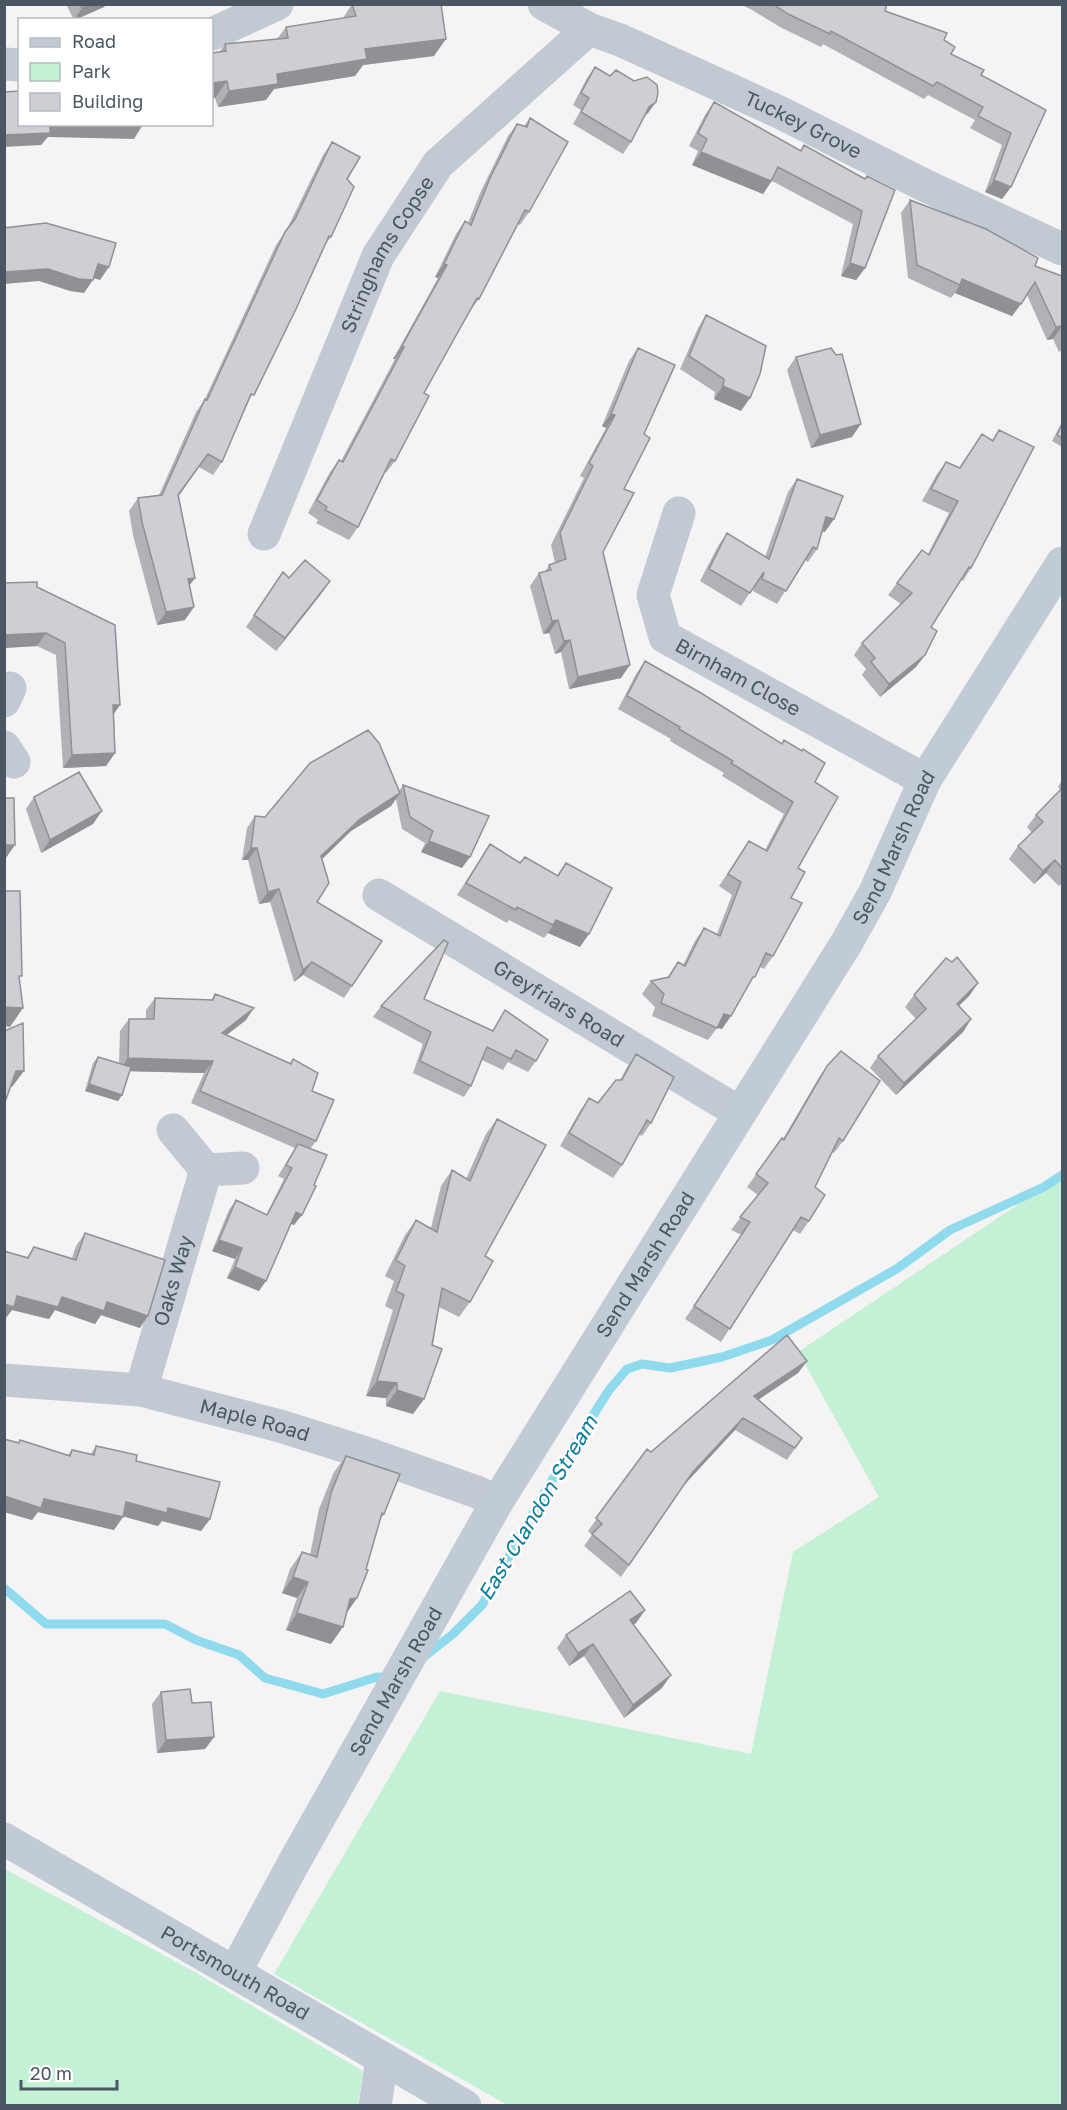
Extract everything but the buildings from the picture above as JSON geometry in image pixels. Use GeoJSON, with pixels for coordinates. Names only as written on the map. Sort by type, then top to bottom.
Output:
{"type":"FeatureCollection","features":[{"type":"Feature","properties":{"kind":"main road","name":"Send Marsh Road"},"geometry":{"type":"LineString","coordinates":[[235,1972],[411,1652],[497,1502],[847,942],[876,892],[925,780],[1062,563]]}},
{"type":"Feature","properties":{"kind":"main road","name":"Portsmouth Road"},"geometry":{"type":"LineString","coordinates":[[4,1839],[465,2106]]}},
{"type":"Feature","properties":{"kind":"street"},"geometry":{"type":"LineString","coordinates":[[213,34],[277,4]]}},
{"type":"Feature","properties":{"kind":"street","name":"Tuckey Grove"},"geometry":{"type":"LineString","coordinates":[[544,4],[589,29],[620,40],[779,112],[1062,249]]}},
{"type":"Feature","properties":{"kind":"street","name":"Stringhams Copse"},"geometry":{"type":"LineString","coordinates":[[264,534],[378,256],[438,164],[589,29]]}},
{"type":"Feature","properties":{"kind":"street","name":"Birnham Close"},"geometry":{"type":"LineString","coordinates":[[680,513],[653,595],[665,637],[925,780]]}},
{"type":"Feature","properties":{"kind":"street","name":"Greyfriars Road"},"geometry":{"type":"LineString","coordinates":[[379,895],[740,1113]]}},
{"type":"Feature","properties":{"kind":"street"},"geometry":{"type":"LineString","coordinates":[[174,1130],[206,1170],[243,1168]]}},
{"type":"Feature","properties":{"kind":"street","name":"Oaks Way"},"geometry":{"type":"LineString","coordinates":[[141,1390],[206,1170]]}},
{"type":"Feature","properties":{"kind":"street","name":"Maple Road"},"geometry":{"type":"LineString","coordinates":[[4,1380],[141,1390],[280,1426],[366,1453],[477,1492],[497,1502]]}},
{"type":"Feature","properties":{"kind":"street"},"geometry":{"type":"LineString","coordinates":[[375,2106],[382,2058]]}},
{"type":"Feature","properties":{"kind":"green space"},"geometry":{"type":"Polygon","coordinates":[[[1062,1175],[1062,2105],[508,2105],[274,1974],[440,1691],[751,1754],[793,1552],[879,1497],[798,1352],[1062,1175]]]}},
{"type":"Feature","properties":{"kind":"green space"},"geometry":{"type":"Polygon","coordinates":[[[5,1869],[193,1971],[363,2071],[358,2105],[5,2105],[5,1869]]]}},
{"type":"Feature","properties":{"kind":"waterway","name":"East Clandon Stream"},"geometry":{"type":"LineString","coordinates":[[425,1656],[453,1634],[482,1605],[546,1490],[609,1390],[627,1369],[642,1364],[670,1368],[722,1357],[772,1340],[898,1268],[950,1230],[1044,1187],[1062,1175]]}},
{"type":"Feature","properties":{"kind":"waterway","name":"East Clandon Stream"},"geometry":{"type":"LineString","coordinates":[[4,1588],[46,1624],[165,1624],[196,1640],[239,1655],[265,1678],[323,1694],[377,1677],[391,1678]]}}]}
